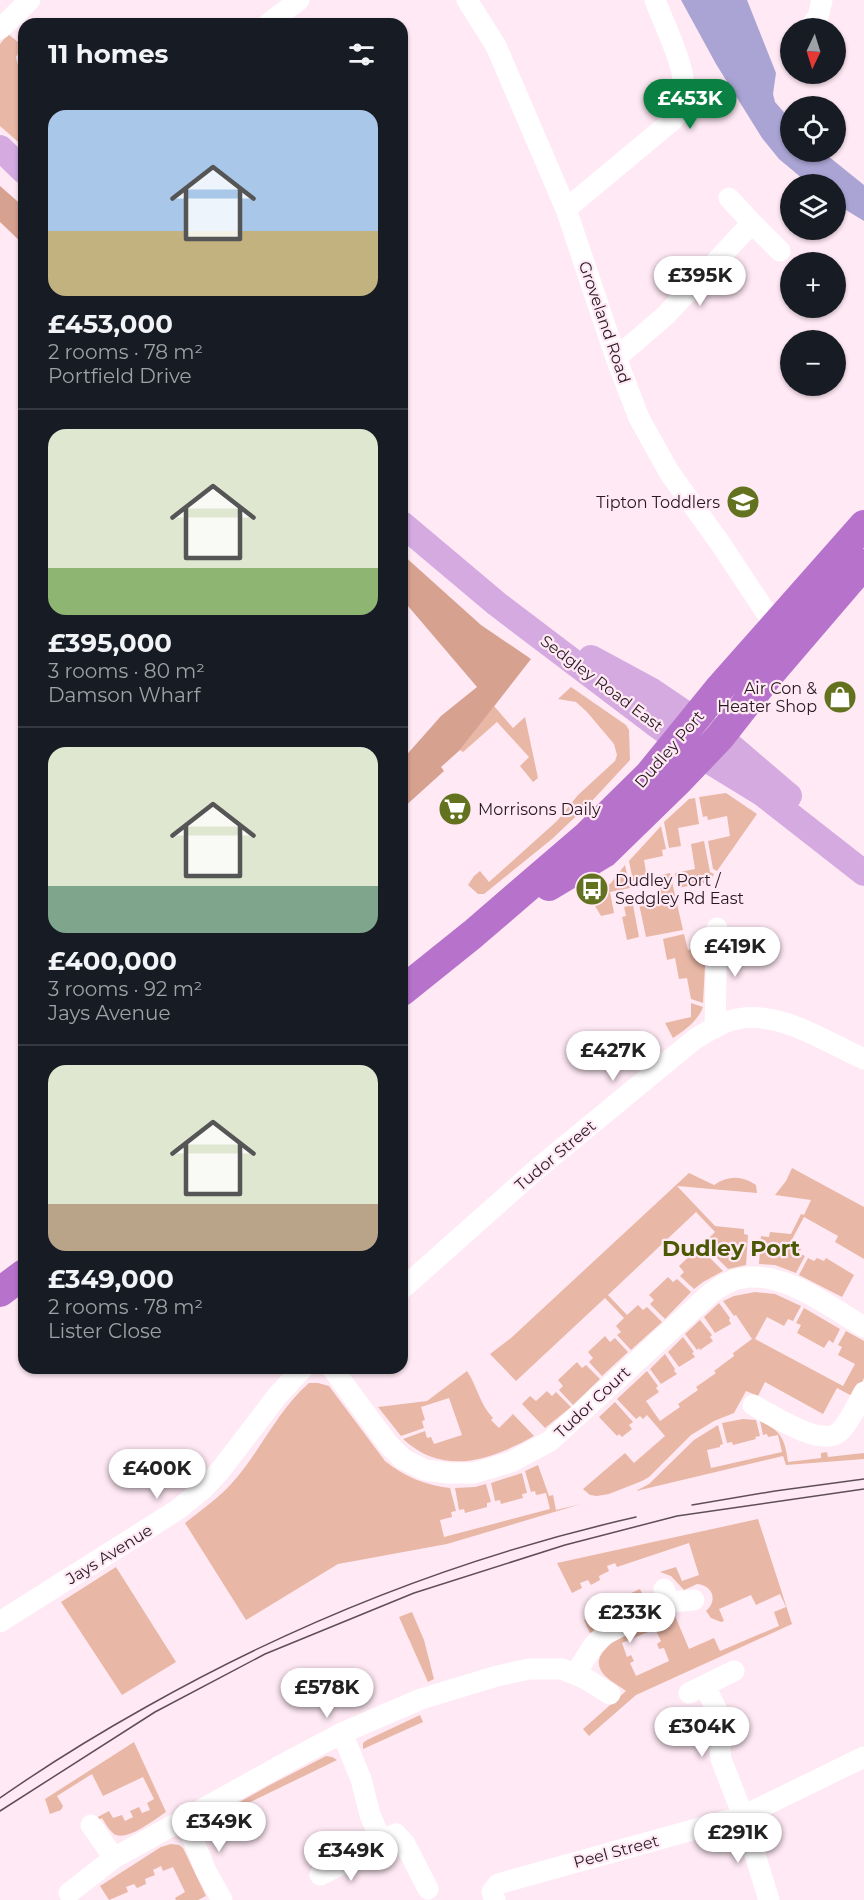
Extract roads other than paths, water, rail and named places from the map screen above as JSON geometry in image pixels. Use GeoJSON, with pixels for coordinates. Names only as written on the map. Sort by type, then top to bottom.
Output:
{"type":"FeatureCollection","features":[{"type":"Feature","properties":{"kind":"highway","name":"Dudley Port"},"geometry":{"type":"LineString","coordinates":[[698,738],[775,626],[864,525]]}},
{"type":"Feature","properties":{"kind":"highway","name":"Dudley Port"},"geometry":{"type":"LineString","coordinates":[[408,986],[480,928],[588,834],[649,775],[698,738],[768,675],[864,564]]}},
{"type":"Feature","properties":{"kind":"highway"},"geometry":{"type":"LineString","coordinates":[[0,1292],[18,1279]]}},
{"type":"Feature","properties":{"kind":"main road"},"geometry":{"type":"LineString","coordinates":[[0,148],[18,165]]}},
{"type":"Feature","properties":{"kind":"main road","name":"Sedgley Road East"},"geometry":{"type":"LineString","coordinates":[[408,529],[516,619],[797,802],[864,856]]}},
{"type":"Feature","properties":{"kind":"main road","name":"Sedgley Road East"},"geometry":{"type":"LineString","coordinates":[[698,738],[764,794],[864,873]]}},
{"type":"Feature","properties":{"kind":"street"},"geometry":{"type":"LineString","coordinates":[[276,18],[298,0]]}},
{"type":"Feature","properties":{"kind":"street","name":"Groveland Road"},"geometry":{"type":"LineString","coordinates":[[467,0],[496,46],[566,209],[616,358],[639,418],[669,472],[775,626]]}},
{"type":"Feature","properties":{"kind":"street"},"geometry":{"type":"LineString","coordinates":[[566,209],[673,120],[682,107],[684,89],[682,70],[655,0]]}},
{"type":"Feature","properties":{"kind":"street"},"geometry":{"type":"LineString","coordinates":[[817,18],[822,0]]}},
{"type":"Feature","properties":{"kind":"street"},"geometry":{"type":"LineString","coordinates":[[0,29],[24,12]]}},
{"type":"Feature","properties":{"kind":"street"},"geometry":{"type":"LineString","coordinates":[[729,198],[780,251]]}},
{"type":"Feature","properties":{"kind":"street"},"geometry":{"type":"LineString","coordinates":[[616,358],[665,316],[752,223]]}},
{"type":"Feature","properties":{"kind":"street"},"geometry":{"type":"LineString","coordinates":[[715,1028],[717,928]]}},
{"type":"Feature","properties":{"kind":"street","name":"Tudor Street"},"geometry":{"type":"LineString","coordinates":[[408,1284],[537,1169],[695,1039],[715,1028],[735,1019],[767,1018],[783,1021],[864,1059]]}},
{"type":"Feature","properties":{"kind":"street","name":"Tudor Court"},"geometry":{"type":"LineString","coordinates":[[336,1374],[388,1444],[403,1459],[425,1470],[474,1473],[511,1462],[550,1441],[711,1293],[728,1282],[752,1278],[782,1281],[864,1327]]}},
{"type":"Feature","properties":{"kind":"street","name":"Jays Avenue"},"geometry":{"type":"LineString","coordinates":[[0,1622],[177,1510],[203,1489],[297,1374]]}},
{"type":"Feature","properties":{"kind":"street"},"geometry":{"type":"LineString","coordinates":[[753,1405],[810,1434],[823,1438],[834,1436],[841,1431],[864,1392]]}},
{"type":"Feature","properties":{"kind":"street"},"geometry":{"type":"LineString","coordinates":[[576,1673],[593,1646],[604,1635],[667,1595],[694,1600]]}},
{"type":"Feature","properties":{"kind":"street"},"geometry":{"type":"LineString","coordinates":[[69,1893],[114,1858],[342,1733],[421,1700],[497,1676],[529,1669],[562,1669],[576,1673],[610,1694]]}},
{"type":"Feature","properties":{"kind":"street"},"geometry":{"type":"LineString","coordinates":[[734,1671],[697,1689],[722,1722],[721,1759],[743,1816],[769,1900]]}},
{"type":"Feature","properties":{"kind":"street"},"geometry":{"type":"LineString","coordinates":[[342,1733],[361,1779],[370,1815],[381,1840]]}},
{"type":"Feature","properties":{"kind":"street","name":"Peel Street"},"geometry":{"type":"LineString","coordinates":[[497,1892],[743,1816],[864,1757]]}},
{"type":"Feature","properties":{"kind":"street"},"geometry":{"type":"LineString","coordinates":[[185,1820],[206,1871],[222,1900]]}},
{"type":"Feature","properties":{"kind":"street"},"geometry":{"type":"LineString","coordinates":[[91,1825],[114,1858]]}},
{"type":"Feature","properties":{"kind":"street"},"geometry":{"type":"LineString","coordinates":[[320,1875],[365,1853],[381,1840],[396,1834],[405,1844],[428,1889]]}},
{"type":"Feature","properties":{"kind":"tram line"},"geometry":{"type":"LineString","coordinates":[[692,1505],[864,1479]]}},
{"type":"Feature","properties":{"kind":"tram line"},"geometry":{"type":"LineString","coordinates":[[0,1811],[155,1712],[265,1654],[414,1593],[565,1545],[677,1516],[864,1489]]}},
{"type":"Feature","properties":{"kind":"tram line"},"geometry":{"type":"LineString","coordinates":[[0,1798],[72,1751],[146,1707],[204,1675],[323,1619],[446,1571],[572,1533],[636,1517]]}},
{"type":"Feature","properties":{"kind":"place","name":"Tipton Toddlers"},"geometry":{"type":"Point","coordinates":[743,502]}},
{"type":"Feature","properties":{"kind":"place","name":"Air Con & Heater Shop"},"geometry":{"type":"Point","coordinates":[840,697]}},
{"type":"Feature","properties":{"kind":"place","name":"Morrisons Daily"},"geometry":{"type":"Point","coordinates":[455,809]}},
{"type":"Feature","properties":{"kind":"place","name":"Dudley Port / Sedgley Rd East"},"geometry":{"type":"Point","coordinates":[592,889]}},
{"type":"Feature","properties":{"kind":"district","name":"Dudley Port"},"geometry":{"type":"Point","coordinates":[731,1248]}}]}
